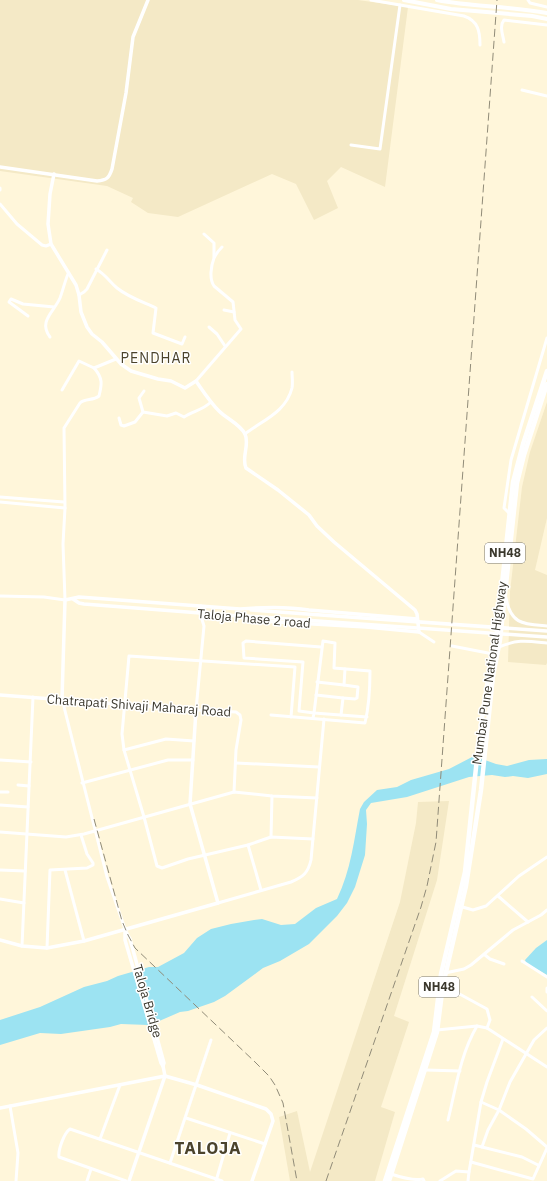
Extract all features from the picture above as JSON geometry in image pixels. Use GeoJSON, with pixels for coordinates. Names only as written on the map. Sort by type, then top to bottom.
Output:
{"type":"FeatureCollection","features":[{"type":"Feature","properties":{"kind":"highway","name":"Mumbai Pune National Highway"},"geometry":{"type":"LineString","coordinates":[[459,906],[467,879],[481,790],[513,482],[517,464],[547,371]]}},
{"type":"Feature","properties":{"kind":"highway","name":"Mumbai Pune National Highway"},"geometry":{"type":"LineString","coordinates":[[459,906],[465,872],[473,788],[487,685],[495,654],[499,647],[517,483],[524,455],[547,384]]}},
{"type":"Feature","properties":{"kind":"highway","name":"NH48"},"geometry":{"type":"LineString","coordinates":[[385,1181],[436,1030],[443,973],[459,906]]}},
{"type":"Feature","properties":{"kind":"highway","name":"NH48"},"geometry":{"type":"LineString","coordinates":[[389,1181],[426,1070],[436,1030],[443,985],[443,973]]}},
{"type":"Feature","properties":{"kind":"main road"},"geometry":{"type":"LineString","coordinates":[[404,0],[451,9],[532,16],[547,19]]}},
{"type":"Feature","properties":{"kind":"main road"},"geometry":{"type":"LineString","coordinates":[[437,0],[453,3],[510,7],[547,12]]}},
{"type":"Feature","properties":{"kind":"street"},"geometry":{"type":"LineString","coordinates":[[0,167],[97,181],[105,180],[109,177],[112,169],[126,93],[133,37],[148,0]]}},
{"type":"Feature","properties":{"kind":"street"},"geometry":{"type":"LineString","coordinates":[[371,0],[470,18],[478,27],[480,34],[480,45]]}},
{"type":"Feature","properties":{"kind":"street"},"geometry":{"type":"LineString","coordinates":[[528,0],[530,3],[547,7]]}},
{"type":"Feature","properties":{"kind":"street"},"geometry":{"type":"LineString","coordinates":[[351,145],[380,149],[400,5]]}},
{"type":"Feature","properties":{"kind":"street"},"geometry":{"type":"LineString","coordinates":[[504,42],[502,28],[504,20],[547,25]]}},
{"type":"Feature","properties":{"kind":"street"},"geometry":{"type":"LineString","coordinates":[[522,90],[547,96]]}},
{"type":"Feature","properties":{"kind":"street"},"geometry":{"type":"LineString","coordinates":[[54,174],[50,194],[48,224],[51,244],[76,285],[81,312],[87,327],[116,359],[131,371],[158,379],[171,381],[185,388],[196,381],[240,329],[236,320],[232,300],[212,283],[211,271],[214,257],[214,243],[204,234]]}},
{"type":"Feature","properties":{"kind":"street"},"geometry":{"type":"LineString","coordinates":[[0,204],[17,224],[42,245],[46,246],[51,244]]}},
{"type":"Feature","properties":{"kind":"street"},"geometry":{"type":"LineString","coordinates":[[214,257],[222,247]]}},
{"type":"Feature","properties":{"kind":"street"},"geometry":{"type":"LineString","coordinates":[[79,295],[87,289],[107,250]]}},
{"type":"Feature","properties":{"kind":"street"},"geometry":{"type":"LineString","coordinates":[[96,269],[118,289],[135,299],[156,308],[154,333],[182,344],[185,337]]}},
{"type":"Feature","properties":{"kind":"street"},"geometry":{"type":"LineString","coordinates":[[50,337],[45,327],[49,314],[60,297],[68,274]]}},
{"type":"Feature","properties":{"kind":"street"},"geometry":{"type":"LineString","coordinates":[[28,316],[9,302],[11,299],[23,304],[54,307]]}},
{"type":"Feature","properties":{"kind":"street"},"geometry":{"type":"LineString","coordinates":[[224,310],[234,312]]}},
{"type":"Feature","properties":{"kind":"street"},"geometry":{"type":"LineString","coordinates":[[209,327],[217,334],[225,346]]}},
{"type":"Feature","properties":{"kind":"street"},"geometry":{"type":"LineString","coordinates":[[509,513],[504,508],[510,460],[547,338]]}},
{"type":"Feature","properties":{"kind":"street"},"geometry":{"type":"LineString","coordinates":[[94,368],[116,359]]}},
{"type":"Feature","properties":{"kind":"street"},"geometry":{"type":"LineString","coordinates":[[62,390],[79,361],[94,368],[101,380],[99,396],[83,400],[64,428],[65,508],[63,544],[65,600],[62,699],[107,877],[125,929]]}},
{"type":"Feature","properties":{"kind":"street"},"geometry":{"type":"LineString","coordinates":[[245,434],[281,409],[286,402],[292,387],[292,372]]}},
{"type":"Feature","properties":{"kind":"street"},"geometry":{"type":"LineString","coordinates":[[196,381],[220,412],[242,429],[245,434],[247,439],[244,462],[246,468],[291,500],[309,515],[317,526],[415,610],[417,614],[419,632]]}},
{"type":"Feature","properties":{"kind":"street"},"geometry":{"type":"LineString","coordinates":[[143,412],[139,398],[144,391]]}},
{"type":"Feature","properties":{"kind":"street"},"geometry":{"type":"LineString","coordinates":[[143,412],[167,416],[176,413],[184,418],[190,414],[202,410],[211,402]]}},
{"type":"Feature","properties":{"kind":"street"},"geometry":{"type":"LineString","coordinates":[[119,418],[121,425],[124,426],[134,422],[143,412]]}},
{"type":"Feature","properties":{"kind":"street"},"geometry":{"type":"LineString","coordinates":[[0,497],[64,502]]}},
{"type":"Feature","properties":{"kind":"street"},"geometry":{"type":"LineString","coordinates":[[0,502],[65,508]]}},
{"type":"Feature","properties":{"kind":"street"},"geometry":{"type":"LineString","coordinates":[[505,593],[508,609],[519,622],[524,624],[547,626]]}},
{"type":"Feature","properties":{"kind":"street"},"geometry":{"type":"LineString","coordinates":[[0,596],[44,597],[65,600]]}},
{"type":"Feature","properties":{"kind":"street","name":"Taloja Phase 2 road"},"geometry":{"type":"LineString","coordinates":[[65,600],[79,597],[240,609],[266,606],[291,607],[309,610],[417,619]]}},
{"type":"Feature","properties":{"kind":"street","name":"Taloja Phase 2 road"},"geometry":{"type":"LineString","coordinates":[[73,599],[79,603],[239,616],[261,620],[419,632],[434,642]]}},
{"type":"Feature","properties":{"kind":"street"},"geometry":{"type":"LineString","coordinates":[[201,606],[200,613],[204,626],[196,710],[190,804],[218,903]]}},
{"type":"Feature","properties":{"kind":"street"},"geometry":{"type":"LineString","coordinates":[[240,609],[547,631]]}},
{"type":"Feature","properties":{"kind":"street"},"geometry":{"type":"LineString","coordinates":[[239,616],[547,637]]}},
{"type":"Feature","properties":{"kind":"street"},"geometry":{"type":"LineString","coordinates":[[321,647],[244,641],[243,657],[302,662],[299,711],[367,717]]}},
{"type":"Feature","properties":{"kind":"street"},"geometry":{"type":"LineString","coordinates":[[271,715],[365,723],[367,717],[370,671],[334,668],[335,643],[322,641],[313,718]]}},
{"type":"Feature","properties":{"kind":"street"},"geometry":{"type":"LineString","coordinates":[[499,647],[511,642],[520,641],[547,643]]}},
{"type":"Feature","properties":{"kind":"street"},"geometry":{"type":"LineString","coordinates":[[452,646],[495,654]]}},
{"type":"Feature","properties":{"kind":"street"},"geometry":{"type":"LineString","coordinates":[[291,717],[295,667],[129,656],[122,734],[124,750],[157,866],[162,868],[204,855],[248,845],[271,837],[313,839]]}},
{"type":"Feature","properties":{"kind":"street"},"geometry":{"type":"LineString","coordinates":[[254,659],[254,664]]}},
{"type":"Feature","properties":{"kind":"street"},"geometry":{"type":"LineString","coordinates":[[280,660],[280,666]]}},
{"type":"Feature","properties":{"kind":"street"},"geometry":{"type":"LineString","coordinates":[[344,685],[345,669]]}},
{"type":"Feature","properties":{"kind":"street"},"geometry":{"type":"LineString","coordinates":[[316,695],[357,698],[357,686],[317,682]]}},
{"type":"Feature","properties":{"kind":"street","name":"Chatrapati Shivaji Maharaj Road"},"geometry":{"type":"LineString","coordinates":[[0,695],[236,712],[240,715],[242,720],[236,750],[236,763]]}},
{"type":"Feature","properties":{"kind":"street"},"geometry":{"type":"LineString","coordinates":[[22,946],[33,697]]}},
{"type":"Feature","properties":{"kind":"street"},"geometry":{"type":"LineString","coordinates":[[341,715],[343,698]]}},
{"type":"Feature","properties":{"kind":"street"},"geometry":{"type":"LineString","coordinates":[[0,940],[22,946],[47,948],[84,941],[300,878],[308,870],[311,860],[324,719]]}},
{"type":"Feature","properties":{"kind":"street"},"geometry":{"type":"LineString","coordinates":[[124,750],[166,739],[194,741]]}},
{"type":"Feature","properties":{"kind":"street"},"geometry":{"type":"LineString","coordinates":[[0,760],[30,762]]}},
{"type":"Feature","properties":{"kind":"street"},"geometry":{"type":"LineString","coordinates":[[82,783],[168,760],[193,760]]}},
{"type":"Feature","properties":{"kind":"street"},"geometry":{"type":"LineString","coordinates":[[234,792],[236,763],[320,767]]}},
{"type":"Feature","properties":{"kind":"street"},"geometry":{"type":"LineString","coordinates":[[18,785],[29,786]]}},
{"type":"Feature","properties":{"kind":"street"},"geometry":{"type":"LineString","coordinates":[[0,792],[8,792]]}},
{"type":"Feature","properties":{"kind":"street"},"geometry":{"type":"LineString","coordinates":[[0,832],[66,837],[81,835],[234,792],[272,796],[317,798]]}},
{"type":"Feature","properties":{"kind":"street"},"geometry":{"type":"LineString","coordinates":[[271,837],[272,796]]}},
{"type":"Feature","properties":{"kind":"street"},"geometry":{"type":"LineString","coordinates":[[0,805],[28,807]]}},
{"type":"Feature","properties":{"kind":"street"},"geometry":{"type":"LineString","coordinates":[[47,948],[50,870],[87,868],[93,865],[92,860],[87,854],[81,835]]}},
{"type":"Feature","properties":{"kind":"street"},"geometry":{"type":"LineString","coordinates":[[248,845],[261,890]]}},
{"type":"Feature","properties":{"kind":"street"},"geometry":{"type":"LineString","coordinates":[[459,906],[472,910],[486,906],[518,876],[547,857]]}},
{"type":"Feature","properties":{"kind":"street"},"geometry":{"type":"LineString","coordinates":[[0,870],[25,871]]}},
{"type":"Feature","properties":{"kind":"street"},"geometry":{"type":"LineString","coordinates":[[65,870],[84,941]]}},
{"type":"Feature","properties":{"kind":"street"},"geometry":{"type":"LineString","coordinates":[[498,896],[528,922]]}},
{"type":"Feature","properties":{"kind":"street"},"geometry":{"type":"LineString","coordinates":[[0,899],[24,903]]}},
{"type":"Feature","properties":{"kind":"street"},"geometry":{"type":"LineString","coordinates":[[443,973],[471,965],[485,955],[513,930],[547,910]]}},
{"type":"Feature","properties":{"kind":"street","name":"Taloja Bridge"},"geometry":{"type":"LineString","coordinates":[[125,929],[130,939],[158,1045]]}},
{"type":"Feature","properties":{"kind":"street","name":"Taloja Bridge"},"geometry":{"type":"LineString","coordinates":[[125,929],[125,940],[130,959],[158,1045]]}},
{"type":"Feature","properties":{"kind":"street"},"geometry":{"type":"LineString","coordinates":[[485,955],[490,959],[504,964]]}},
{"type":"Feature","properties":{"kind":"street"},"geometry":{"type":"LineString","coordinates":[[522,961],[547,977]]}},
{"type":"Feature","properties":{"kind":"street"},"geometry":{"type":"LineString","coordinates":[[443,985],[487,1009],[490,1020],[487,1028]]}},
{"type":"Feature","properties":{"kind":"street"},"geometry":{"type":"LineString","coordinates":[[532,997],[547,1011]]}},
{"type":"Feature","properties":{"kind":"street"},"geometry":{"type":"LineString","coordinates":[[436,1030],[477,1026],[487,1028],[547,1067]]}},
{"type":"Feature","properties":{"kind":"street"},"geometry":{"type":"LineString","coordinates":[[448,1120],[468,1043],[477,1026]]}},
{"type":"Feature","properties":{"kind":"street"},"geometry":{"type":"LineString","coordinates":[[482,1146],[510,1082],[534,1040],[547,1028]]}},
{"type":"Feature","properties":{"kind":"street"},"geometry":{"type":"LineString","coordinates":[[468,1181],[481,1102],[503,1038]]}},
{"type":"Feature","properties":{"kind":"street"},"geometry":{"type":"LineString","coordinates":[[170,1163],[211,1040]]}},
{"type":"Feature","properties":{"kind":"street"},"geometry":{"type":"LineString","coordinates":[[158,1045],[165,1076],[138,1152],[127,1181],[61,1159],[59,1157],[58,1153],[66,1131],[70,1129],[100,1139],[138,1152],[170,1163],[217,1180],[222,1181]]}},
{"type":"Feature","properties":{"kind":"street"},"geometry":{"type":"LineString","coordinates":[[426,1070],[460,1071]]}},
{"type":"Feature","properties":{"kind":"street"},"geometry":{"type":"LineString","coordinates":[[0,1108],[165,1076],[197,1085],[266,1109],[271,1114],[273,1121],[252,1181]]}},
{"type":"Feature","properties":{"kind":"street"},"geometry":{"type":"LineString","coordinates":[[100,1139],[120,1085]]}},
{"type":"Feature","properties":{"kind":"street"},"geometry":{"type":"LineString","coordinates":[[471,1162],[532,1180],[547,1147],[526,1129],[499,1110],[481,1102]]}},
{"type":"Feature","properties":{"kind":"street"},"geometry":{"type":"LineString","coordinates":[[10,1106],[18,1153],[16,1181]]}},
{"type":"Feature","properties":{"kind":"street"},"geometry":{"type":"LineString","coordinates":[[186,1118],[265,1144]]}},
{"type":"Feature","properties":{"kind":"street"},"geometry":{"type":"LineString","coordinates":[[217,1180],[230,1133]]}},
{"type":"Feature","properties":{"kind":"street"},"geometry":{"type":"LineString","coordinates":[[474,1145],[522,1158],[538,1166]]}},
{"type":"Feature","properties":{"kind":"street"},"geometry":{"type":"LineString","coordinates":[[87,1181],[91,1169]]}},
{"type":"Feature","properties":{"kind":"street"},"geometry":{"type":"LineString","coordinates":[[440,1181],[456,1171],[469,1172]]}},
{"type":"Feature","properties":{"kind":"street"},"geometry":{"type":"LineString","coordinates":[[392,1174],[419,1181],[423,1179],[424,1181]]}},
{"type":"Feature","properties":{"kind":"shaded area"},"geometry":{"type":"Polygon","coordinates":[[[0,0],[358,0],[408,7],[385,187],[341,167],[327,181],[338,208],[314,220],[296,184],[272,174],[178,217],[148,213],[131,202],[133,198],[107,186],[0,171],[0,0]]]}},
{"type":"Feature","properties":{"kind":"shaded area"},"geometry":{"type":"Polygon","coordinates":[[[547,402],[547,518],[535,570],[547,575],[546,665],[508,662],[510,592],[522,487],[530,452],[547,402]]]}},
{"type":"Feature","properties":{"kind":"shaded area"},"geometry":{"type":"Polygon","coordinates":[[[449,801],[437,880],[394,1016],[409,1022],[381,1107],[395,1112],[375,1181],[290,1181],[279,1117],[297,1111],[310,1172],[400,902],[416,823],[418,802],[449,801]]]}},
{"type":"Feature","properties":{"kind":"water"},"geometry":{"type":"Polygon","coordinates":[[[474,756],[496,764],[507,766],[529,760],[547,759],[547,774],[528,778],[492,775],[469,777],[407,797],[371,803],[366,810],[367,824],[365,855],[355,887],[347,903],[337,916],[309,944],[280,961],[263,968],[225,996],[214,1002],[188,1011],[180,1012],[148,1025],[121,1024],[61,1034],[40,1033],[0,1045],[0,1020],[40,1007],[84,987],[149,967],[158,967],[184,953],[197,938],[211,929],[262,919],[281,925],[295,924],[316,908],[337,899],[346,877],[360,809],[364,802],[377,790],[397,787],[411,780],[449,769],[474,756]]]}},
{"type":"Feature","properties":{"kind":"water"},"geometry":{"type":"Polygon","coordinates":[[[547,940],[547,975],[526,963],[525,960],[536,948],[547,940]]]}},
{"type":"Feature","properties":{"kind":"railway"},"geometry":{"type":"LineString","coordinates":[[326,1181],[421,907],[436,842],[497,0]]}},
{"type":"Feature","properties":{"kind":"railway"},"geometry":{"type":"LineString","coordinates":[[94,819],[122,921],[135,948],[255,1062],[269,1076],[275,1085],[283,1103],[297,1181]]}},
{"type":"Feature","properties":{"kind":"district","name":"PENDHAR"},"geometry":{"type":"Point","coordinates":[156,358]}},
{"type":"Feature","properties":{"kind":"district","name":"TALOJA"},"geometry":{"type":"Point","coordinates":[208,1148]}}]}
